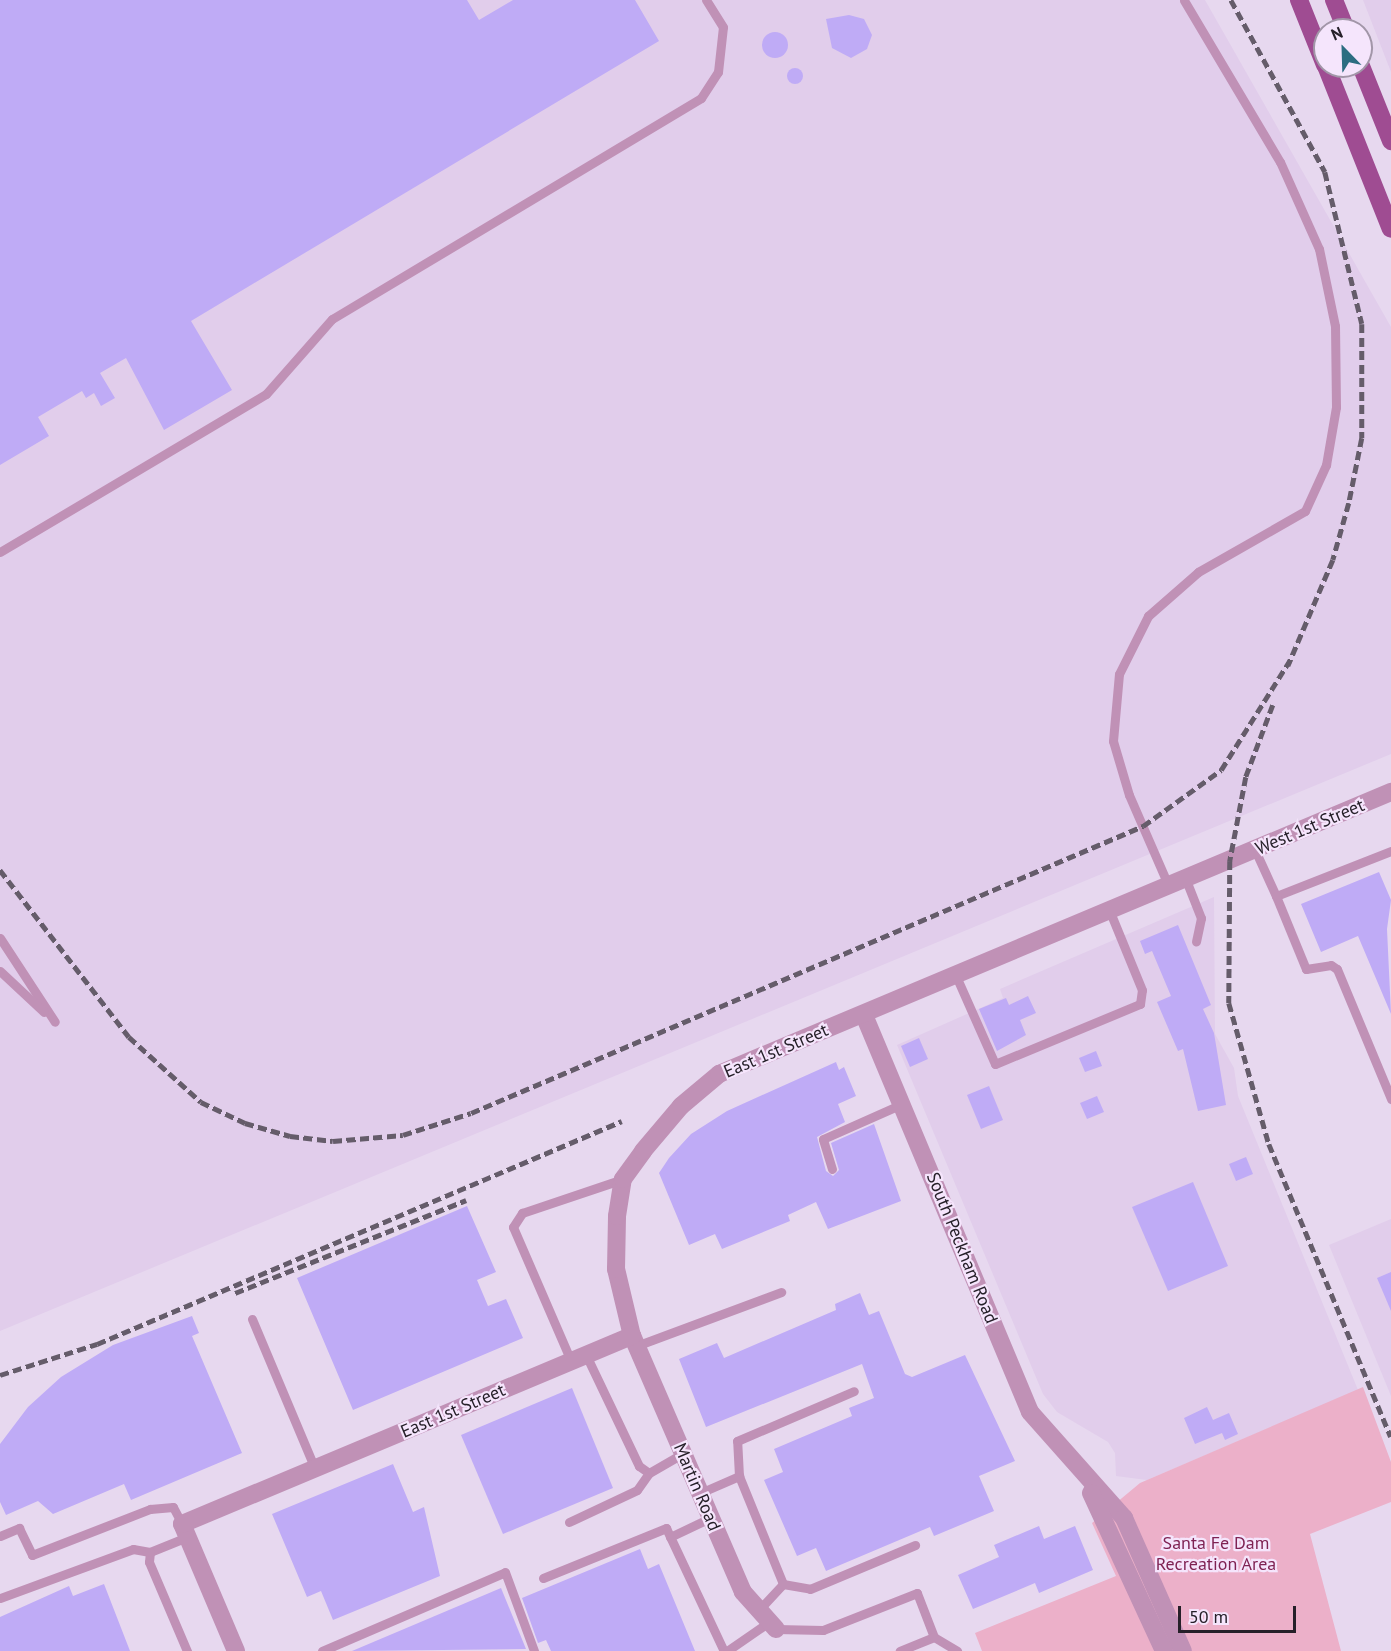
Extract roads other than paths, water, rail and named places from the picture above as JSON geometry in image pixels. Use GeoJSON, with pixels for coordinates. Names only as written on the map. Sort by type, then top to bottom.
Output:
{"type":"FeatureCollection","features":[{"type":"Feature","properties":{"kind":"main road"},"geometry":{"type":"LineString","coordinates":[[1299,0],[1313,35]]}},
{"type":"Feature","properties":{"kind":"main road"},"geometry":{"type":"LineString","coordinates":[[1334,0],[1341,18]]}},
{"type":"Feature","properties":{"kind":"main road"},"geometry":{"type":"LineString","coordinates":[[1330,78],[1391,229]]}},
{"type":"Feature","properties":{"kind":"main road"},"geometry":{"type":"LineString","coordinates":[[1366,78],[1391,141]]}},
{"type":"Feature","properties":{"kind":"street","name":"West 1st Street"},"geometry":{"type":"LineString","coordinates":[[1230,861],[1391,792]]}},
{"type":"Feature","properties":{"kind":"street","name":"East 1st Street"},"geometry":{"type":"LineString","coordinates":[[623,1179],[681,1106],[719,1074],[1230,861]]}},
{"type":"Feature","properties":{"kind":"street","name":"South Peckham Road"},"geometry":{"type":"LineString","coordinates":[[864,1015],[1030,1412],[1078,1471]]}},
{"type":"Feature","properties":{"kind":"street"},"geometry":{"type":"LineString","coordinates":[[623,1179],[616,1269],[634,1341]]}},
{"type":"Feature","properties":{"kind":"street","name":"East 1st Street"},"geometry":{"type":"LineString","coordinates":[[184,1530],[315,1468],[579,1358],[634,1341]]}},
{"type":"Feature","properties":{"kind":"street","name":"Martin Road"},"geometry":{"type":"LineString","coordinates":[[634,1341],[743,1592],[768,1620]]}},
{"type":"Feature","properties":{"kind":"street"},"geometry":{"type":"LineString","coordinates":[[1078,1471],[1107,1523],[1164,1651]]}},
{"type":"Feature","properties":{"kind":"street"},"geometry":{"type":"LineString","coordinates":[[1078,1471],[1124,1518],[1183,1651]]}},
{"type":"Feature","properties":{"kind":"street"},"geometry":{"type":"LineString","coordinates":[[184,1530],[236,1651]]}},
{"type":"Feature","properties":{"kind":"lane"},"geometry":{"type":"LineString","coordinates":[[0,552],[266,394],[332,319],[701,98],[718,72],[723,27],[706,0]]}},
{"type":"Feature","properties":{"kind":"lane"},"geometry":{"type":"LineString","coordinates":[[1184,0],[1280,162],[1319,249],[1335,326],[1336,407],[1326,465],[1305,512],[1198,572],[1148,616],[1119,674],[1113,741],[1129,795],[1177,884],[1202,918],[1196,941]]}},
{"type":"Feature","properties":{"kind":"lane"},"geometry":{"type":"LineString","coordinates":[[1255,850],[1306,969],[1331,965],[1336,969],[1391,1099]]}},
{"type":"Feature","properties":{"kind":"lane"},"geometry":{"type":"LineString","coordinates":[[1276,896],[1391,851]]}},
{"type":"Feature","properties":{"kind":"lane"},"geometry":{"type":"LineString","coordinates":[[956,976],[988,1059],[995,1064],[1140,1004],[1142,990],[1110,912]]}},
{"type":"Feature","properties":{"kind":"lane"},"geometry":{"type":"LineString","coordinates":[[0,938],[54,1022],[0,970]]}},
{"type":"Feature","properties":{"kind":"lane"},"geometry":{"type":"LineString","coordinates":[[832,1169],[823,1139],[902,1104]]}},
{"type":"Feature","properties":{"kind":"lane"},"geometry":{"type":"LineString","coordinates":[[623,1179],[522,1213],[513,1227],[579,1358],[639,1466],[649,1473]]}},
{"type":"Feature","properties":{"kind":"lane"},"geometry":{"type":"LineString","coordinates":[[634,1341],[782,1292]]}},
{"type":"Feature","properties":{"kind":"lane"},"geometry":{"type":"LineString","coordinates":[[252,1319],[315,1468]]}},
{"type":"Feature","properties":{"kind":"lane"},"geometry":{"type":"LineString","coordinates":[[543,1578],[666,1528],[725,1651],[768,1620],[783,1584],[739,1476],[737,1441],[854,1391]]}},
{"type":"Feature","properties":{"kind":"lane"},"geometry":{"type":"LineString","coordinates":[[569,1522],[637,1490],[649,1473],[683,1453]]}},
{"type":"Feature","properties":{"kind":"lane"},"geometry":{"type":"LineString","coordinates":[[700,1493],[739,1476]]}},
{"type":"Feature","properties":{"kind":"lane"},"geometry":{"type":"LineString","coordinates":[[0,1536],[19,1528],[32,1555],[150,1509],[173,1507],[184,1530],[150,1552],[133,1549],[0,1598]]}},
{"type":"Feature","properties":{"kind":"lane"},"geometry":{"type":"LineString","coordinates":[[670,1537],[711,1518]]}},
{"type":"Feature","properties":{"kind":"lane"},"geometry":{"type":"LineString","coordinates":[[783,1584],[810,1589],[915,1545]]}},
{"type":"Feature","properties":{"kind":"lane"},"geometry":{"type":"LineString","coordinates":[[150,1552],[149,1562],[187,1651]]}},
{"type":"Feature","properties":{"kind":"lane"},"geometry":{"type":"LineString","coordinates":[[322,1651],[505,1572],[533,1637],[534,1651]]}},
{"type":"Feature","properties":{"kind":"lane"},"geometry":{"type":"LineString","coordinates":[[768,1620],[823,1630],[917,1593],[934,1637],[957,1651]]}},
{"type":"Feature","properties":{"kind":"lane"},"geometry":{"type":"LineString","coordinates":[[900,1651],[934,1637]]}},
{"type":"Feature","properties":{"kind":"railway"},"geometry":{"type":"LineString","coordinates":[[1231,0],[1325,172],[1362,324],[1362,438],[1349,503],[1333,560],[1288,666]]}},
{"type":"Feature","properties":{"kind":"railway"},"geometry":{"type":"LineString","coordinates":[[0,870],[129,1037],[201,1102],[245,1123],[290,1136],[333,1141],[403,1135],[471,1113],[1143,826],[1221,770],[1290,660]]}},
{"type":"Feature","properties":{"kind":"railway"},"geometry":{"type":"LineString","coordinates":[[1273,705],[1246,777],[1230,861],[1229,1003],[1269,1144],[1391,1437]]}},
{"type":"Feature","properties":{"kind":"railway"},"geometry":{"type":"LineString","coordinates":[[0,1375],[97,1344],[622,1121]]}},
{"type":"Feature","properties":{"kind":"railway"},"geometry":{"type":"LineString","coordinates":[[235,1293],[466,1200]]}},
{"type":"Feature","properties":{"kind":"park label","name":"Santa Fe Dam Recreation Area"},"geometry":{"type":"Point","coordinates":[1216,1554]}}]}
